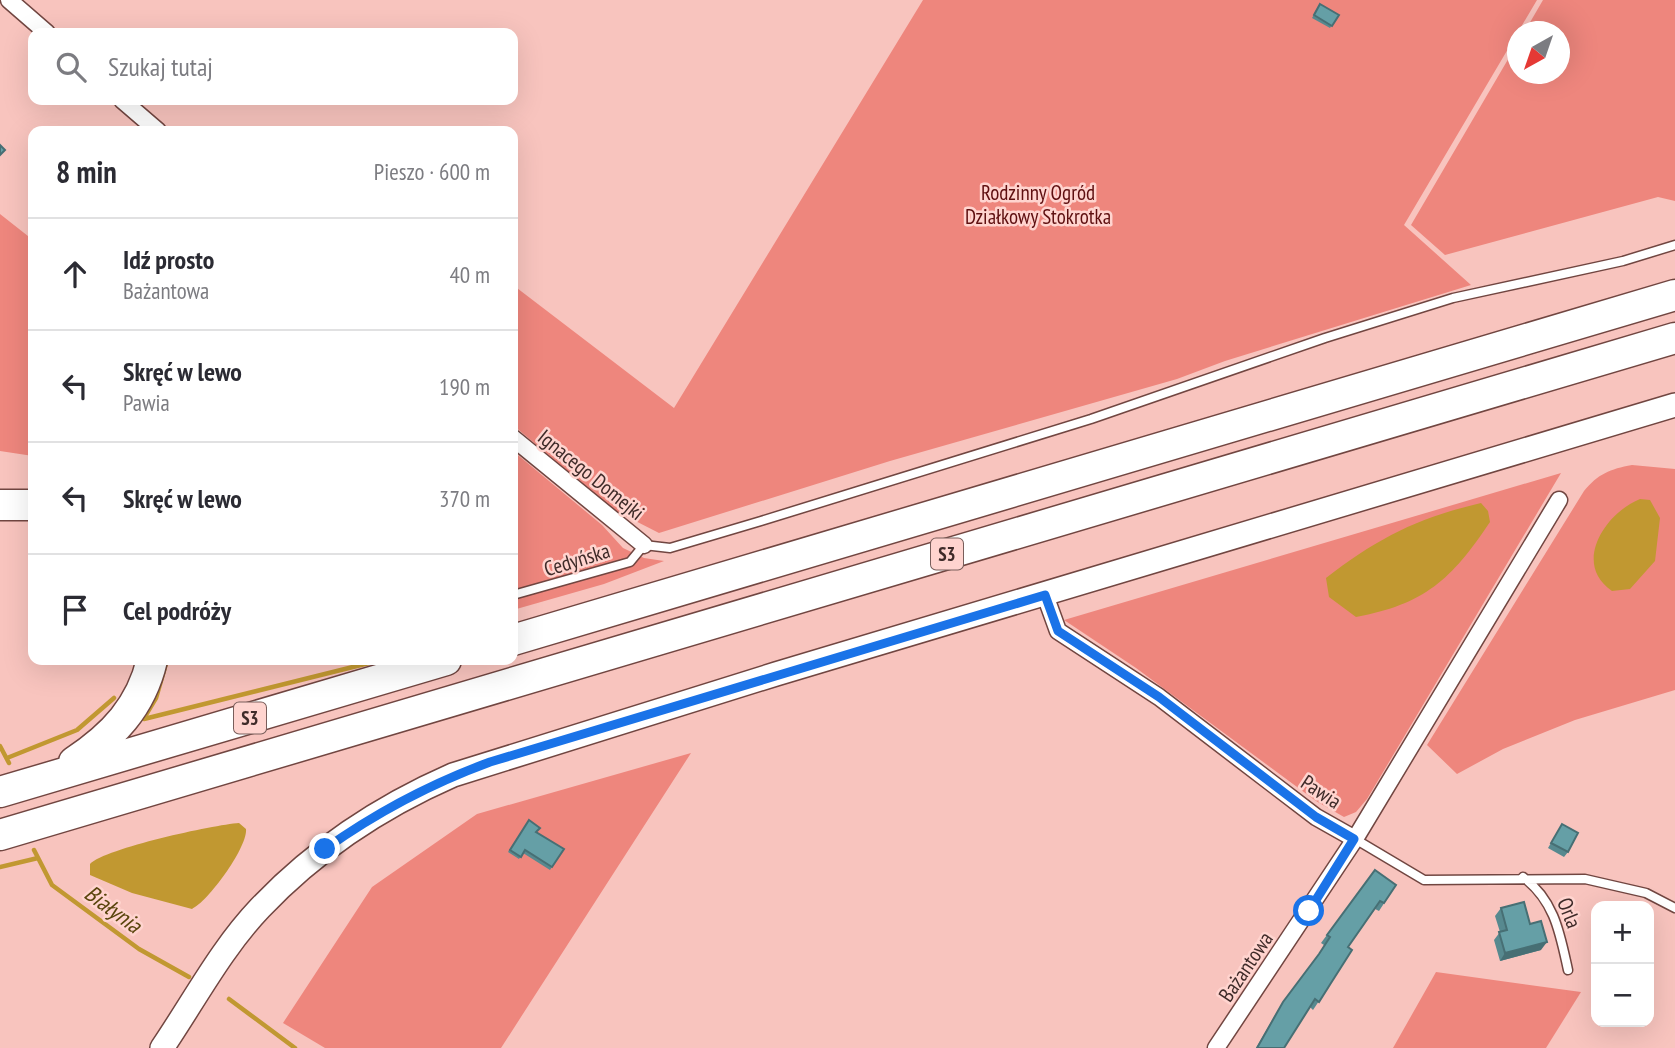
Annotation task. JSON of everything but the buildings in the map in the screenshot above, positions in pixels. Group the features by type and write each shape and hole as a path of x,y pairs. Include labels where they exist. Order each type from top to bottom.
{"highway":[{"name":"S3","path":"518,639 1675,295"},
{"name":"S3","path":"0,835 1675,338"},
{"path":"0,484 28,485"},
{"path":"0,505 28,505"},
{"path":"54,776 99,745 129,714 139,698 150,665"},
{"name":"S3","path":"0,792 429,665"}],"main road":[{"path":"162,1048 212,970 259,909 325,849 361,823 422,789 490,762 1675,405"}],"street":[{"path":"9,0 41,28"},
{"path":"128,105 152,126"},
{"name":"Ignacego Domejki","path":"518,442 644,545"},
{"name":"Bażantowa","path":"1216,1048 1354,839 1559,500"},
{"name":"Pawia","path":"1045,595 1058,631 1159,697 1316,817 1354,839"}],"lane":[{"path":"644,545 670,548 761,522 1091,419 1325,338 1453,298 1623,261 1675,245"},
{"name":"Cedyńska","path":"518,594 630,562 644,545"},
{"name":"Pawia","path":"1354,839 1424,880 1523,877 1585,879 1646,893 1675,908"},
{"name":"Orla","path":"1523,877 1536,887 1552,909 1568,970"}],"green space":[{"name":"Rodzinny Ogród Działkowy Stokrotka","path":"923,0 1537,0 1525,21 1507,21 1507,51 1404,225 1471,285 1225,361 1177,379 890,461 659,533 612,509 518,429 518,289 674,408"},
{"path":"1543,0 1675,0 1675,201 1658,197 1445,255 1411,225 1507,61 1507,84 1570,84 1570,21 1531,21"},
{"path":"0,214 28,236 28,455 0,451"},
{"path":"518,455 602,525 623,548 644,558 664,561 604,584 518,609"},
{"path":"1632,465 1675,469 1675,690 1575,720 1503,749 1457,774 1427,745 1584,491 1605,473"},
{"path":"1561,473 1367,799 1356,812 1344,817 1316,801 1136,668 1064,620"},
{"path":"691,753 501,1048 325,1048 283,1023 372,887 477,814"},
{"path":"1436,972 1581,992 1546,1048 1393,1048"}],"shaded area":[{"path":"1640,499 1650,500 1660,518 1655,561 1630,589 1612,591 1600,580 1595,567 1594,554 1598,540 1615,515"},
{"path":"1481,503 1488,511 1490,522 1449,574 1418,597 1380,612 1356,617 1329,597 1326,578 1363,552 1399,531 1437,515"},
{"path":"239,823 246,829 241,848 226,873 192,909 132,893 90,875 90,864 116,851 185,833"}],"waterway":[{"path":"144,718 156,698 166,665"},
{"path":"144,719 361,665"},
{"path":"7,758 77,730 114,698"},
{"name":"Białynia","path":"0,746 9,763"},
{"name":"Białynia","path":"34,850 52,885 139,949 189,977"},
{"path":"0,867 38,858"},
{"name":"Białynia","path":"229,999 295,1048"}],"route":[{"path":"325,849 390,806 453,775 776,674 1045,595 1052,621 1058,631 1159,697 1316,817 1354,839 1309,911"}]}
